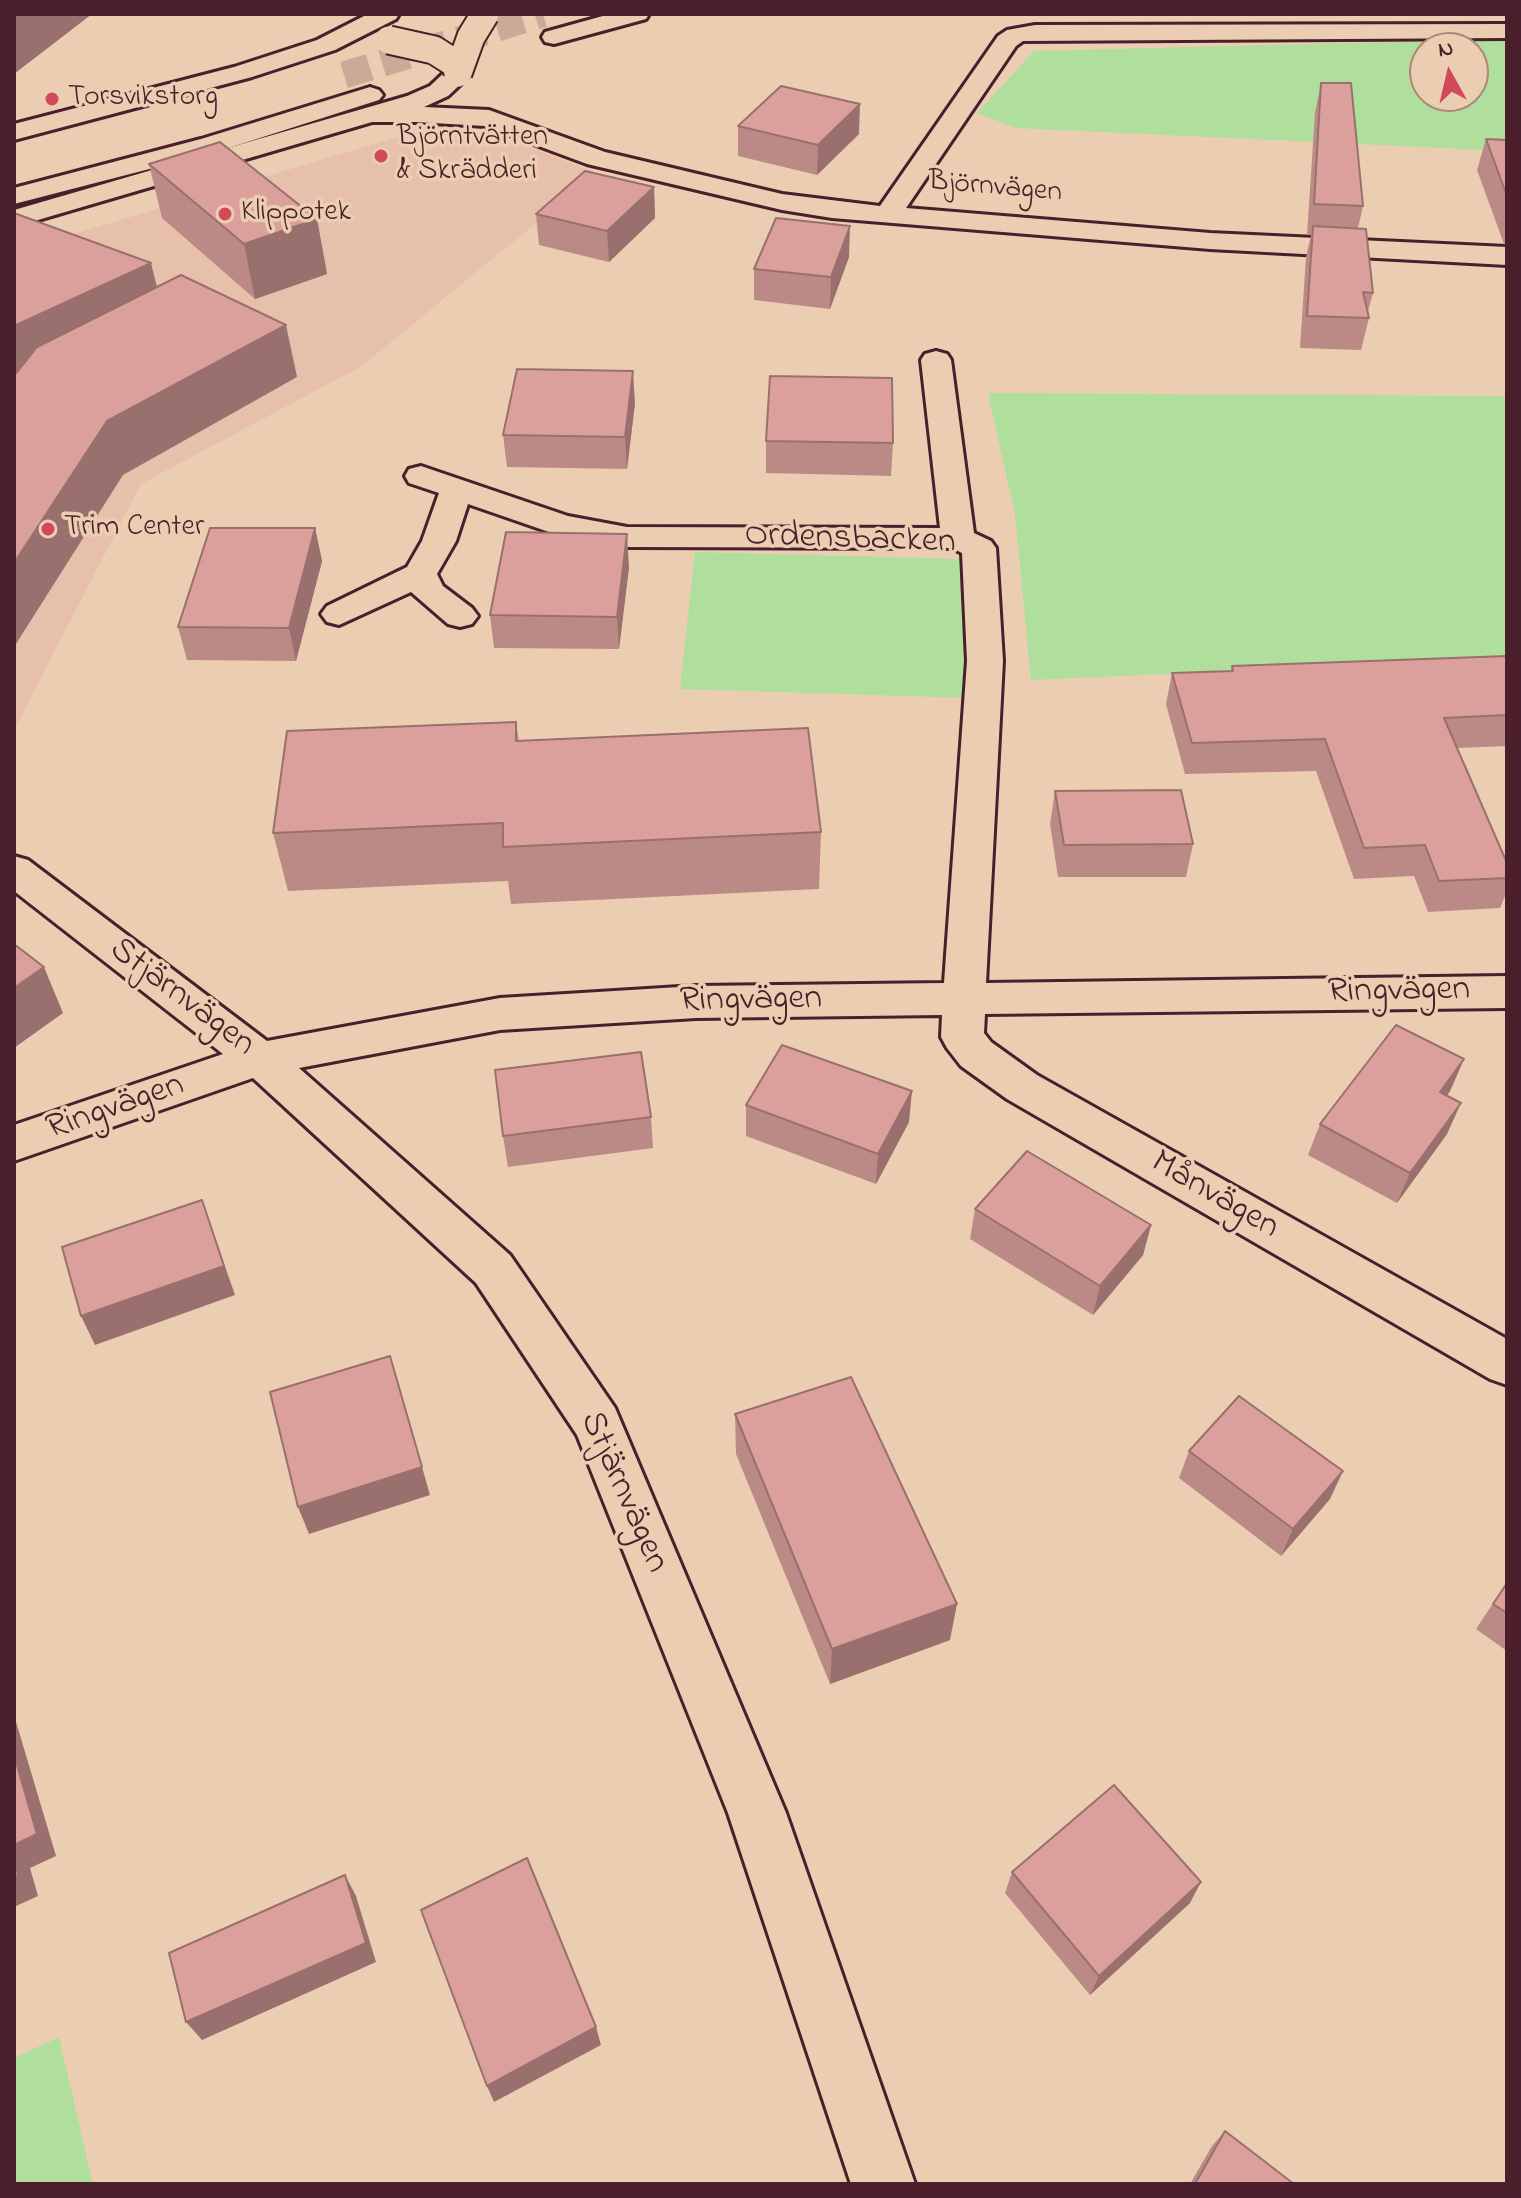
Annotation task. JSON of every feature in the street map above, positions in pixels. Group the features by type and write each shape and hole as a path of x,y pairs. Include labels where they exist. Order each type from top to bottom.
{"street":[{"path":"14,132 243,72 326,45 387,14"},
{"path":"14,196 372,105 416,101 457,78 471,37 485,14"},
{"path":"554,37 637,14"},
{"path":"888,214 1007,41 1016,35 1035,32 1507,31"},
{"path":"326,45 389,40 434,50 456,64 457,78 489,118"},
{"path":"14,219 372,105"},
{"name":"Björnvägen","path":"372,105 489,118 596,158 782,202 832,210 1210,241 1507,256"},
{"path":"936,360 958,538"},
{"name":"Ordensbacken","path":"421,476 561,525 627,537 958,538 979,548 985,661 963,999"},
{"path":"339,614 420,574 439,541 457,489"},
{"path":"420,574 428,592 460,616"},
{"name":"Stjärnvägen","path":"14,870 260,1059 493,1269 597,1424 757,1813 883,2184"},
{"name":"Ringvägen","path":"14,1143 260,1059 500,1014 696,1002 1507,992"},
{"name":"Månvägen","path":"963,999 962,1037 976,1054 1022,1087 1507,1364"}],"shaded area":[{"path":"437,125 527,146 597,173 362,366 141,484 14,730 14,252"}],"green space":[{"path":"1489,39 1507,39 1507,151 1016,128 977,113 1034,51 1409,41 1409,112 1489,112"},
{"path":"988,393 1507,396 1507,659 1031,680 1015,515"},
{"path":"695,552 963,559 969,698 680,689"},
{"path":"59,2037 93,2184 14,2184 14,2058"}],"building":[{"path":"1321,83 1351,83 1363,206 1314,204"},
{"path":"781,86 860,104 818,145 738,126"},
{"path":"1486,139 1507,140 1507,196"},
{"path":"220,142 317,219 244,244 149,164"},
{"path":"585,171 654,187 607,231 536,214"},
{"path":"14,213 151,263 14,326"},
{"path":"776,218 850,226 831,277 754,269"},
{"path":"1313,226 1366,229 1373,293 1363,292 1369,318 1307,316"},
{"path":"181,275 286,325 107,421 14,563 14,376 37,347"},
{"path":"517,369 633,371 625,437 503,435"},
{"path":"770,376 892,378 893,443 766,441"},
{"path":"210,528 315,528 289,628 178,627"},
{"path":"506,532 627,534 617,617 490,615"},
{"path":"1507,656 1507,715 1444,718 1507,863 1507,878 1439,881 1425,845 1364,848 1325,739 1192,743 1172,673 1233,671 1232,666"},
{"path":"516,722 516,741 808,728 821,832 503,847 503,823 273,833 287,731"},
{"path":"1181,790 1193,844 1064,845 1055,791"},
{"path":"14,944 44,967 14,988"},
{"path":"1396,1025 1464,1059 1440,1092 1461,1103 1410,1173 1320,1124"},
{"path":"782,1045 912,1091 878,1154 746,1105"},
{"path":"641,1052 651,1117 503,1136 495,1070"},
{"path":"1027,1151 1151,1225 1100,1286 975,1209"},
{"path":"202,1200 224,1266 81,1316 62,1247"},
{"path":"390,1356 422,1467 298,1507 270,1392"},
{"path":"851,1377 957,1604 832,1649 735,1414"},
{"path":"1239,1396 1343,1471 1293,1529 1189,1451"},
{"path":"1507,1583 1507,1613 1493,1604"},
{"path":"14,1755 37,1834 14,1845"},
{"path":"1114,1785 1201,1882 1099,1976 1012,1872"},
{"path":"527,1858 596,2027 487,2086 421,1910"},
{"path":"345,1875 366,1943 186,2022 169,1953"},
{"path":"1225,2131 1294,2184 1195,2184"}],"tunnel":[{"path":"344,75 543,14"}],"place":[{"name":"Torsvikstorg","path":"52,99"},
{"name":"Björntvätten & Skrädderi","path":"381,156"},
{"name":"Klippotek","path":"225,214"},
{"name":"Trim Center","path":"48,529"}]}
